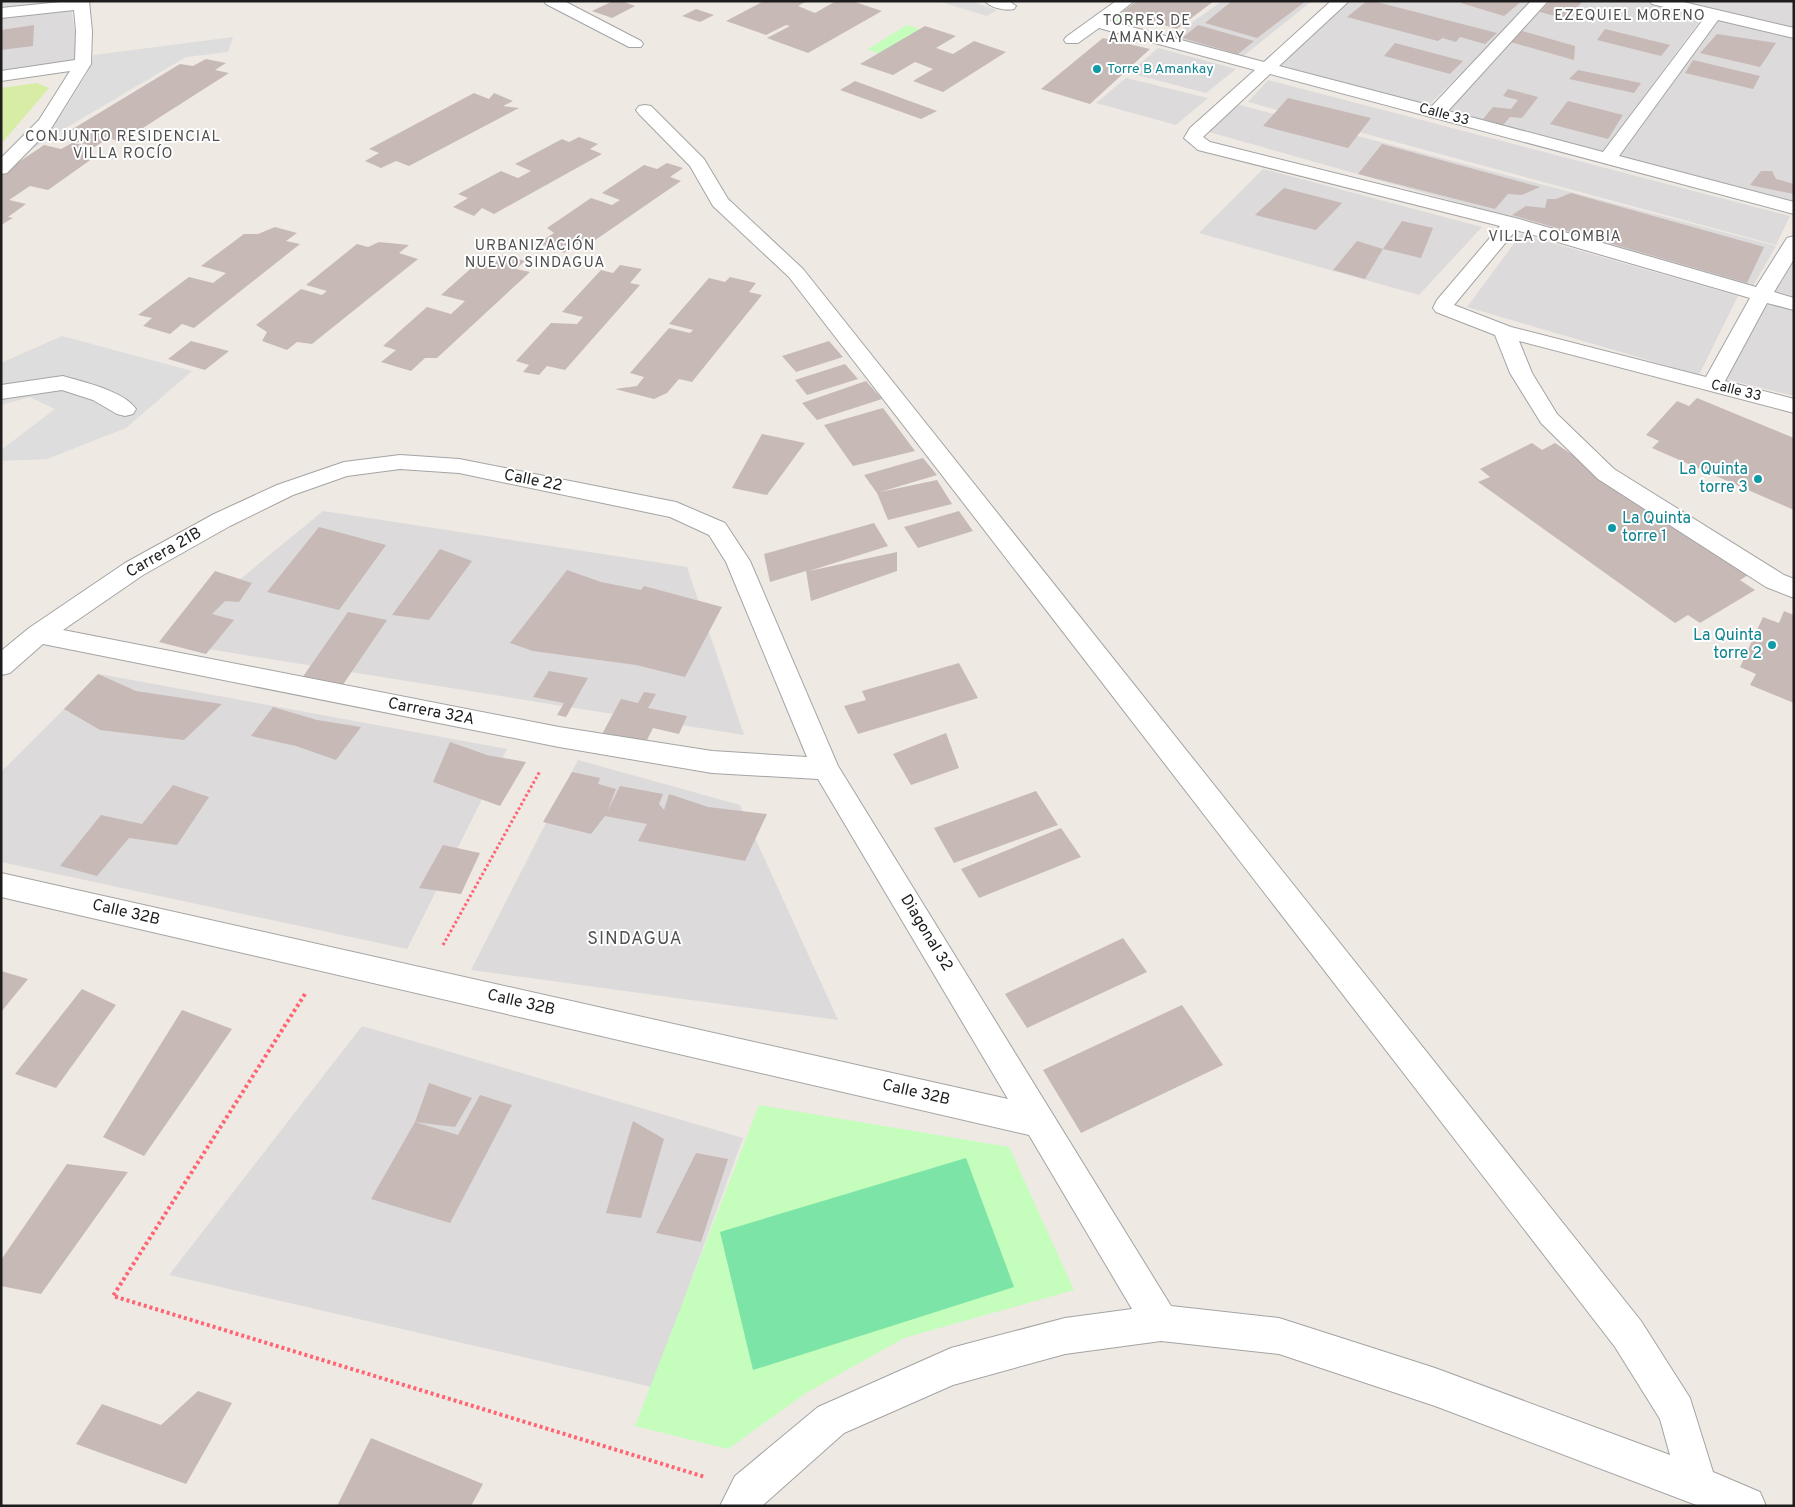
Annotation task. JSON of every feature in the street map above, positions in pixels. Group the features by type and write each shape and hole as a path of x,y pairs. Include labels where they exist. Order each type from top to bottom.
{"street":[{"path":"1072,40 1126,1"},
{"path":"1341,1 1265,68 1196,132 1193,138 1204,146 1512,223 1760,296 1794,304"},
{"path":"1436,113 1540,1"},
{"path":"1658,1 1794,33"},
{"path":"556,2 635,44"},
{"path":"1,13 81,3 84,31 83,64 46,123 2,169"},
{"path":"1608,158 1714,15"},
{"name":"Calle 33","path":"1095,22 1794,208"},
{"path":"1,76 83,64"},
{"path":"645,110 698,163 720,202 796,272 1628,1334 1677,1411 1697,1485"},
{"name":"Calle 33","path":"1512,223 1444,304 1443,308 1504,331 1794,406"},
{"path":"1712,385 1760,296 1794,242"},
{"path":"1504,331 1521,373 1550,418 1606,474 1775,581 1794,589"},
{"path":"1,392 63,383 101,395 125,409"},
{"name":"Calle 22","path":"344,469 400,462 459,466 676,510 718,529"},
{"name":"Carrera 21B","path":"1,666 38,634 134,569 222,520 285,490 344,469"},
{"name":"Diagonal 32","path":"718,529 738,561 826,769 1161,1323"},
{"name":"Carrera 32A","path":"38,634 559,737 712,762 826,769"},
{"name":"Calle 32B","path":"1,885 1041,1122"},
{"path":"744,1498 831,1420 951,1367 1065,1336 1161,1323 1279,1336 1436,1387 1697,1485 1746,1506"}],"path":[{"path":"423,980 559,737"},
{"path":"328,959 114,1296 744,1498"}],"shaded area":[{"path":"1,1 70,1 80,63 1,75"},
{"path":"938,1 970,1 997,10 987,16"},
{"path":"1222,1 1312,1 1241,58 1169,39"},
{"path":"1349,1 1534,1 1429,105 1279,65"},
{"path":"1545,1 1647,1 1704,15 1602,153 1446,111"},
{"path":"1671,1 1794,1 1794,30"},
{"path":"1717,19 1794,38 1794,203 1617,157"},
{"path":"233,37 228,52 186,57 12,162 65,109 88,72 94,55"},
{"path":"1158,48 1236,69 1206,93 1129,73"},
{"path":"1126,78 1208,98 1176,125 1096,103"},
{"path":"1268,80 1790,216 1776,245 1248,102"},
{"path":"1236,104 1776,246 1753,286 1202,130"},
{"path":"1263,169 1482,227 1419,295 1199,233"},
{"path":"1521,234 1738,296 1699,375 1467,307"},
{"path":"1794,253 1794,301 1771,295"},
{"path":"1763,302 1794,311 1794,396 1726,379"},
{"path":"62,336 192,371 126,428 47,459 1,461 1,450 55,409 30,397 1,405 1,363"},
{"path":"323,511 687,567 744,735 164,642"},
{"path":"99,674 507,749 407,949 1,862 1,772"},
{"path":"578,760 740,805 838,1020 471,970"},
{"path":"362,1026 743,1138 652,1387 169,1275"}],"green space":[{"path":"1120,13 1144,20 1132,28 1108,21"},
{"path":"907,25 922,30 878,54 868,49"},
{"path":"37,83 49,88 1,144 1,88"},
{"path":"759,1105 1009,1147 1074,1290 904,1338 806,1393 728,1449 635,1426"},
{"path":"966,1158 1014,1287 753,1370 720,1232"}],"building":[{"path":"613,1 621,1 635,6 612,18 592,11"},
{"path":"764,1 807,1 798,6 815,13 836,1 852,1 882,11 808,53 767,38 790,26 786,25 766,35 726,21"},
{"path":"1137,1 1214,1 1177,29 1122,12"},
{"path":"1232,1 1306,1 1257,38 1205,23"},
{"path":"1367,1 1497,33 1485,44 1460,37 1456,42 1443,38 1447,35 1438,41 1347,17"},
{"path":"1463,1 1522,1 1504,16 1461,3"},
{"path":"1550,1 1583,1 1566,19 1540,12"},
{"path":"696,9 714,15 700,22 682,16"},
{"path":"34,25 33,46 1,50 1,30"},
{"path":"1198,25 1254,41 1238,54 1182,38"},
{"path":"925,26 956,36 936,48 953,54 974,41 1006,52 943,92 913,81 933,69 915,62 893,75 860,64"},
{"path":"1605,29 1670,45 1661,56 1597,40"},
{"path":"1522,31 1575,46 1574,60 1507,41"},
{"path":"1717,34 1776,43 1760,67 1700,53"},
{"name":"Torre B Amankay","path":"1103,38 1150,49 1090,104 1041,89"},
{"path":"1395,43 1463,61 1450,74 1384,56"},
{"path":"206,59 226,63 215,70 229,73 121,142 108,138 95,147 74,141 86,134 71,130 180,64 193,66"},
{"path":"1693,60 1760,76 1753,89 1685,73"},
{"path":"1578,70 1641,83 1634,93 1569,79"},
{"path":"855,81 937,111 921,119 840,90"},
{"path":"1508,89 1538,97 1522,118 1510,117 1503,125 1483,119 1493,107 1511,109 1518,100 1503,96"},
{"path":"474,93 489,99 494,93 513,101 503,106 519,108 409,166 396,161 381,168 365,161 379,153 369,149"},
{"path":"1288,98 1371,118 1348,148 1263,126"},
{"path":"1568,101 1623,115 1608,139 1550,124"},
{"path":"579,137 598,144 590,149 602,154 494,214 482,208 474,216 453,207 468,198 458,194 501,171 518,178 531,171 515,164 562,139 569,142"},
{"path":"72,143 94,147 85,154 96,156 48,190 30,186 9,200 26,204 8,217 13,218 1,225 1,174 44,145 61,149"},
{"path":"1382,144 1540,187 1522,195 1508,194 1495,209 1358,174"},
{"path":"667,163 683,168 670,177 681,181 588,245 577,244 564,253 538,243 554,233 547,228 591,198 612,205 620,200 602,193 644,165 657,169"},
{"path":"1761,171 1772,171 1776,179 1794,184 1794,194 1750,185"},
{"path":"1284,188 1342,203 1316,230 1255,215"},
{"path":"1571,193 1764,247 1747,283 1512,215 1526,206 1545,208 1547,199 1556,199"},
{"path":"1402,221 1433,228 1421,258 1383,249"},
{"path":"275,227 297,233 286,241 300,244 194,328 182,324 170,334 143,326 152,318 138,315 189,277 213,283 226,273 201,266 244,234 258,234"},
{"path":"1357,241 1383,249 1365,279 1333,270"},
{"path":"379,242 409,245 399,253 418,259 312,344 297,342 287,350 262,341 267,332 256,325 301,289 322,295 327,291 306,285 357,244 368,247"},
{"path":"503,255 525,261 516,269 530,272 437,358 425,358 411,371 381,362 396,350 383,346 427,307 451,314 465,301 441,295 477,263 490,267"},
{"path":"620,265 642,269 630,283 640,285 565,370 547,366 539,375 523,372 529,365 516,361 551,323 577,324 583,317 562,312 601,270 613,273"},
{"path":"730,277 756,283 749,292 762,295 692,382 679,379 667,393 654,399 615,389 637,386 644,377 630,373 669,328 690,333 693,330 669,324 709,278 725,282"},
{"path":"191,341 229,351 205,370 168,359"},
{"path":"829,341 843,357 796,372 782,356"},
{"path":"845,364 858,379 807,395 795,380"},
{"path":"866,381 882,399 817,420 802,403"},
{"name":"La Quinta torre 3","path":"1697,398 1794,438 1794,510 1652,448 1659,441 1646,435 1677,401 1689,406"},
{"path":"883,408 915,451 853,466 824,425"},
{"path":"762,434 805,443 767,495 732,488"},
{"name":"La Quinta torre 1","path":"1532,443 1542,450 1555,443 1750,574 1740,580 1755,590 1700,623 1688,615 1675,623 1478,482 1490,477 1480,469"},
{"path":"923,458 937,475 880,492 937,480 952,504 888,520 877,493 864,475"},
{"path":"959,511 973,531 918,548 904,527"},
{"path":"874,523 888,546 809,571 897,552 897,571 811,601 806,571 770,582 764,554"},
{"path":"319,527 386,545 339,610 267,592"},
{"path":"440,549 472,561 429,620 392,615"},
{"path":"567,570 601,582 641,590 644,586 722,607 685,677 636,665 533,651 510,643"},
{"path":"215,571 252,583 239,602 225,601 212,614 234,620 206,654 159,642"},
{"name":"La Quinta torre 2","path":"1784,611 1794,615 1794,703 1750,685 1756,674 1740,667 1763,617 1779,623"},
{"path":"348,612 387,620 342,686 302,678"},
{"path":"959,663 978,698 858,734 844,706 866,700 862,691"},
{"path":"549,671 588,678 566,717 557,715 564,703 533,697"},
{"path":"98,674 136,691 222,704 184,740 100,730 64,709"},
{"path":"644,692 656,694 648,708 687,716 679,734 653,728 644,746 601,736 621,699 638,703"},
{"path":"273,707 317,720 361,727 336,760 296,746 251,736"},
{"path":"946,733 959,768 911,785 893,754"},
{"path":"450,742 487,755 526,762 500,806 433,782"},
{"path":"572,772 600,778 598,784 616,789 607,812 620,786 663,794 659,804 664,810 669,794 708,807 767,814 745,861 638,841 647,824 605,816 591,834 543,822"},
{"path":"173,785 209,797 177,845 129,838 97,876 60,866 101,815 142,824"},
{"path":"1036,791 1058,825 954,863 934,828"},
{"path":"1061,828 1081,857 979,898 961,869"},
{"path":"443,845 480,853 461,894 419,888"},
{"path":"1123,938 1147,972 1027,1028 1005,994"},
{"path":"1,971 28,979 1,1012"},
{"path":"82,989 116,1005 56,1088 15,1074"},
{"path":"1182,1005 1223,1065 1081,1133 1043,1070"},
{"path":"182,1010 232,1029 144,1156 103,1137"},
{"path":"429,1083 472,1098 455,1127 415,1122"},
{"path":"480,1095 512,1105 450,1223 371,1199 415,1122 458,1135"},
{"path":"633,1121 664,1139 641,1218 606,1213"},
{"path":"696,1153 728,1159 701,1242 656,1233"},
{"path":"67,1164 128,1172 41,1294 1,1286 1,1260"},
{"path":"198,1391 232,1403 186,1484 76,1444 102,1404 161,1425"},
{"path":"371,1438 483,1484 471,1506 337,1506"}],"place":[{"name":"Torre B Amankay","path":"1097,69"},
{"name":"La Quinta torre 3","path":"1758,479"},
{"name":"La Quinta torre 1","path":"1612,528"},
{"name":"La Quinta torre 2","path":"1772,645"}],"district":[{"name":"EZEQUIEL MORENO","path":"1630,16"},
{"name":"TORRES DE AMANKAY","path":"1147,30"},
{"name":"CONJUNTO RESIDENCIAL VILLA ROCÍO","path":"123,146"},
{"name":"VILLA COLOMBIA","path":"1555,237"},
{"name":"URBANIZACIÓN NUEVO SINDAGUA","path":"535,254"},
{"name":"SINDAGUA","path":"635,939"}]}
